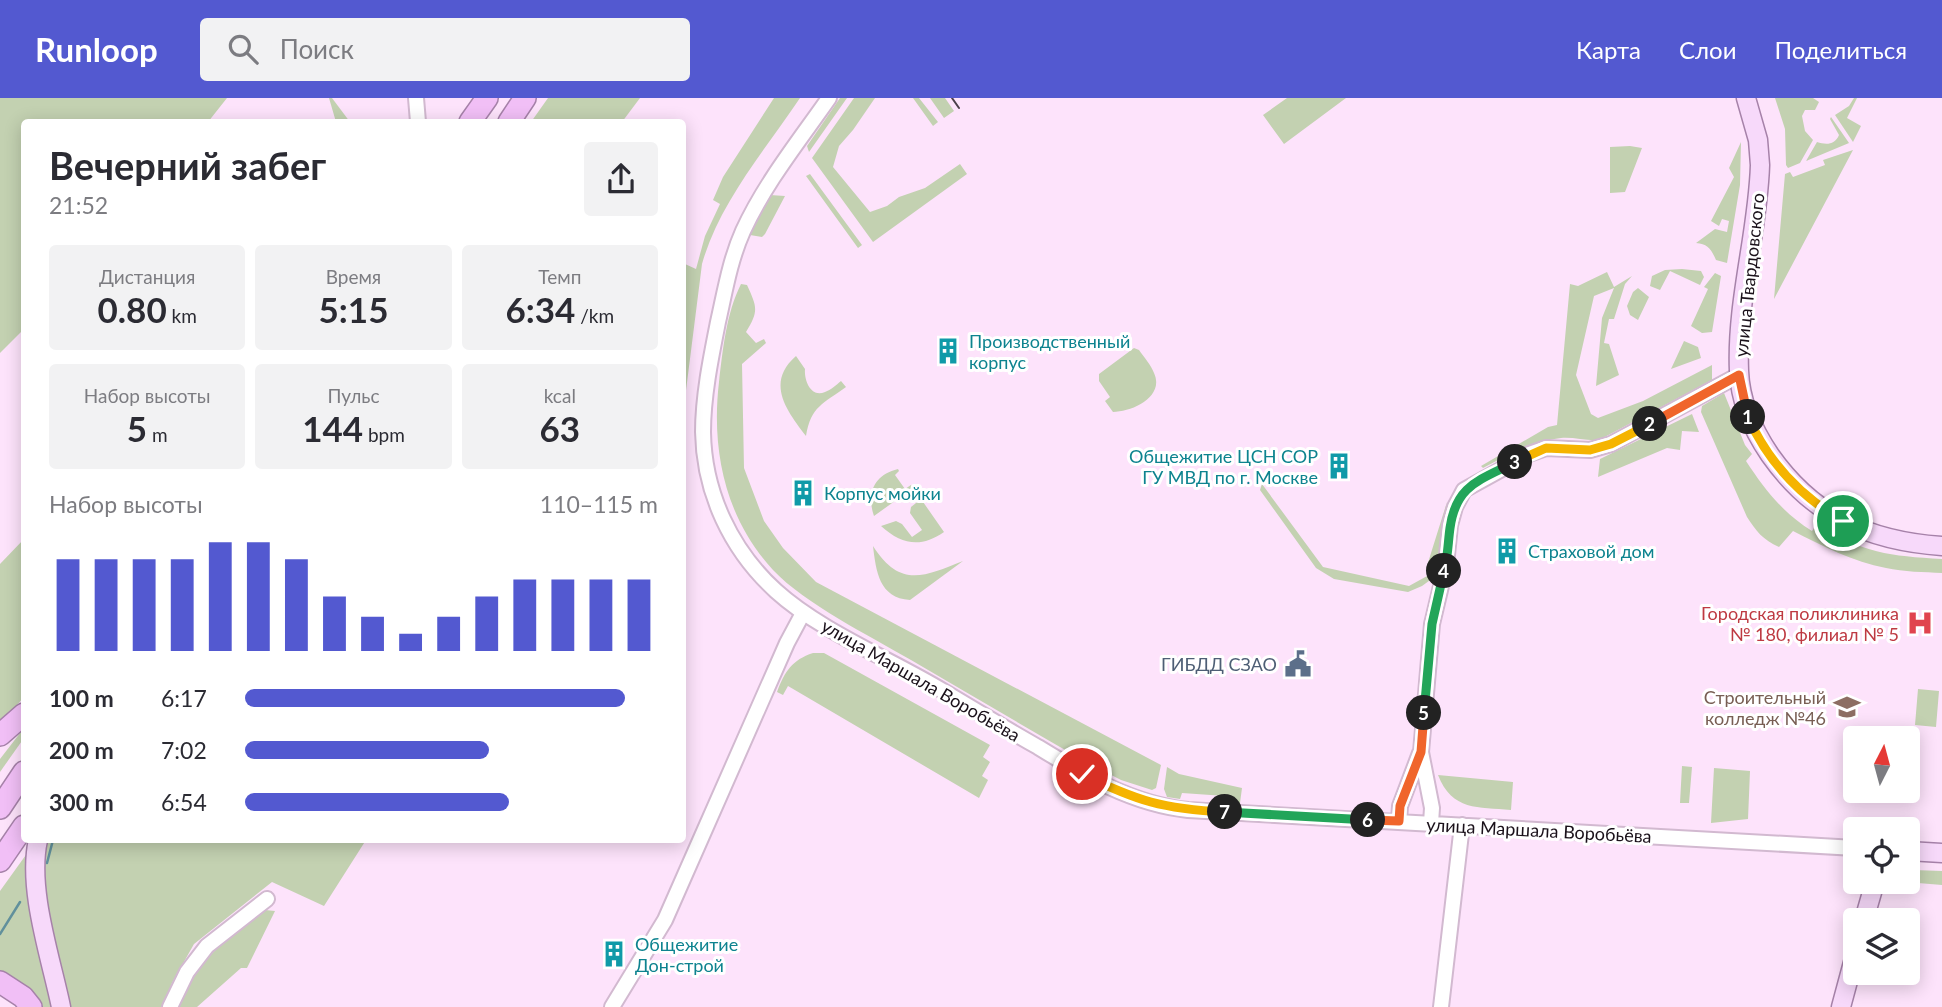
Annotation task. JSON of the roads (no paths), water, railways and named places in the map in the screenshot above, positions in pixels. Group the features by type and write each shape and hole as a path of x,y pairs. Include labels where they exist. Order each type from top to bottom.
{"highway":[{"path":"472,119 487,98"},
{"path":"511,119 525,98"},
{"path":"0,735 21,718"},
{"path":"0,807 21,776"},
{"path":"0,861 21,830"},
{"path":"0,982 23,997 31,1007"}],"main road":[{"name":"улица Твардовского","path":"1746,98 1758,140 1760,164 1741,321 1739,375 1746,409 1762,444 1808,499 1843,521 1879,536 1942,546"},
{"path":"0,747 21,719"},
{"path":"37,843 36,886 61,1007"},
{"path":"1920,852 1942,853"},
{"path":"1841,1007 1847,985"}],"street":[{"path":"416,98 418,119"},
{"name":"улица Маршала Воробьёва","path":"829,98 764,194 737,247 717,329 703,429 705,457 713,489 732,538 760,575 803,613 923,679 1082,774 1126,795 1161,806 1188,810 1843,847"},
{"path":"1431,823 1432,808 1421,752 1432,624 1446,565 1450,525 1464,489 1529,454 1546,448 1590,450 1611,444 1739,375"},
{"path":"612,1007 665,920 787,643 803,613"},
{"path":"1399,821 1400,806 1421,752"},
{"path":"1441,1007 1462,825"},
{"path":"170,1007 187,972 207,946 267,899"}],"waterway":[{"path":"47,863 52,843"},
{"path":"0,934 20,902"}],"tram line":[{"path":"952,98 959,108"}],"place":[{"name":"Производственный корпус","path":"948,351"},
{"name":"Общежитие ЦСН СОР ГУ МВД по г. Москве","path":"1339,466"},
{"name":"Корпус мойки","path":"803,493"},
{"name":"Страховой дом","path":"1507,551"},
{"name":"Городская поликлиника № 180, филиал № 5","path":"1920,623"},
{"name":"ГИБДД СЗАО","path":"1298,664"},
{"name":"Строительный колледж №46","path":"1847,707"},
{"name":"Общежитие Дон-строй","path":"614,954"}]}
